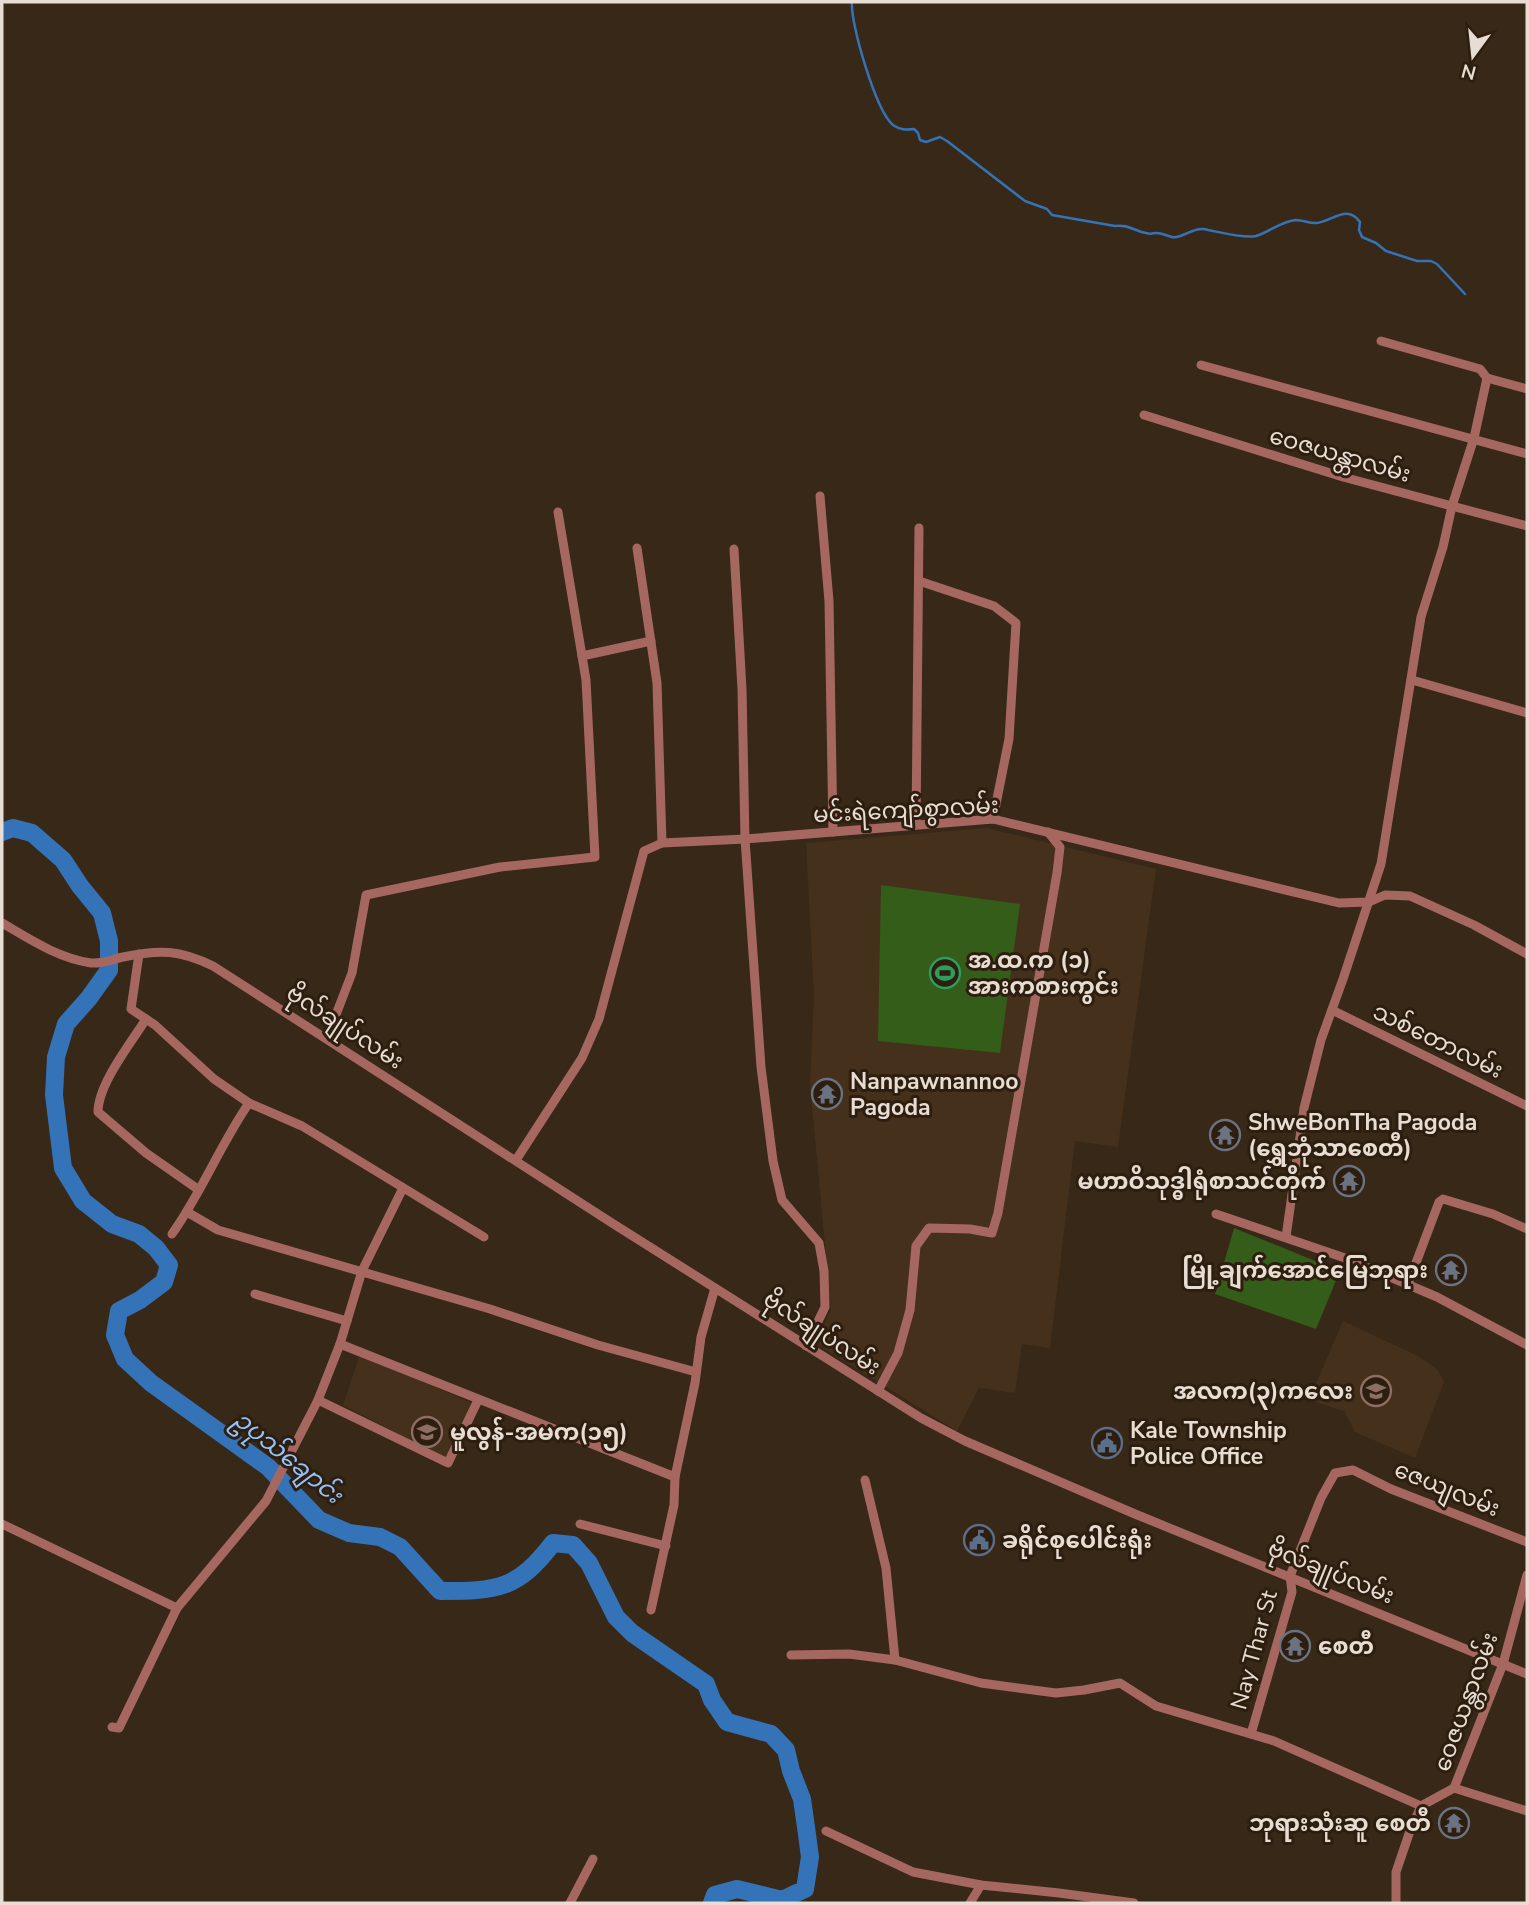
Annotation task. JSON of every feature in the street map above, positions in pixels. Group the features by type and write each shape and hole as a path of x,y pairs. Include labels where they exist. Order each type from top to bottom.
{"street":[{"path":"1381,341 1480,369 1487,378 1527,389"},
{"path":"1201,365 1527,454"},
{"path":"1286,1237 1304,1108 1321,1040 1381,864 1421,617 1474,438 1487,378"},
{"name":"ဝေဇယန္တာလမ်း","path":"1144,415 1343,477 1527,526"},
{"path":"820,496 829,601 833,832"},
{"path":"327,1038 352,973 366,895 500,867 595,857 586,680 558,512"},
{"path":"916,824 919,528"},
{"path":"516,1160 582,1058 599,1019 644,851 662,843 657,683 637,548"},
{"path":"734,549 742,689 744,839 761,1067 773,1161 782,1200 819,1243 824,1271 825,1307 806,1346"},
{"path":"919,581 994,606 1016,623 1009,739 993,819"},
{"path":"582,656 651,641"},
{"path":"1412,680 1527,713"},
{"name":"မင်းရဲကျော်စွာလမ်း","path":"662,843 993,819 1339,903 1369,902 1385,895 1410,896 1474,925 1527,954"},
{"path":"878,1391 898,1353 910,1310 916,1246 929,1228 970,1229 992,1233 999,1213 1057,873 1060,847 1048,832"},
{"name":"ဗိုလ်ချုပ်လမ်း","path":"2,923 56,954 94,963 164,951 195,957 232,976 921,1418 965,1441 1135,1514 1527,1674"},
{"path":"139,954 131,1009 214,1079 248,1103 302,1126 484,1237"},
{"name":"သစ်တောလမ်း","path":"1332,1010 1527,1107"},
{"path":"146,1019 115,1069 98,1102 98,1112 146,1153 200,1190"},
{"path":"172,1234 200,1190 232,1127 248,1103"},
{"path":"113,1727 119,1728 177,1608 266,1501 318,1400 340,1344 362,1271 403,1188"},
{"path":"1408,1284 1439,1202 1443,1199 1493,1214 1527,1229"},
{"path":"187,1212 218,1230 696,1372"},
{"path":"1216,1214 1348,1259 1408,1284 1527,1345"},
{"path":"651,1610 674,1505 675,1477 701,1337 715,1287"},
{"path":"255,1294 347,1321"},
{"path":"340,1344 675,1477"},
{"path":"318,1400 448,1463 478,1400"},
{"name":"Nay Thar St","path":"1251,1734 1292,1592 1290,1576 1321,1498 1335,1473 1353,1470"},
{"name":"ဇေယျလမ်း","path":"1353,1470 1391,1489 1527,1542"},
{"path":"865,1480 886,1567 895,1660"},
{"path":"2,1524 177,1608"},
{"path":"580,1524 666,1545"},
{"name":"ဝေဇယန္တာလမ်း","path":"1421,1806 1454,1788 1503,1664 1527,1575"},
{"path":"791,1655 849,1654 895,1660 981,1683 1056,1693 1120,1683 1156,1706 1274,1741 1421,1806 1396,1872 1396,1903"},
{"path":"1454,1788 1527,1811"},
{"path":"826,1831 913,1872 981,1885 1059,1892 1134,1903"},
{"path":"570,1903 593,1859"},
{"path":"970,1903 981,1885"}],"shaded area":[{"path":"987,828 1156,869 1118,1147 1075,1141 1050,1348 1022,1344 1015,1393 979,1388 957,1431 815,1343 831,1310 810,1084 814,997 806,843"},
{"name":"အလက(၃)ကလေး","path":"1343,1321 1418,1356 1438,1370 1444,1382 1415,1458 1355,1432 1344,1411 1309,1400"},
{"name":"မူလွန်-အမက(၁၅)","path":"360,1354 471,1403 447,1459 343,1405"}],"green space":[{"name":"အ.ထ.က (၁) အားကစားကွင်း","path":"881,885 1020,904 1000,1053 878,1041"},
{"path":"1234,1228 1340,1271 1316,1329 1215,1294"}],"waterway":[{"path":"852,2 855,28 865,66 879,103 893,125 914,129 920,140 926,142 940,137 1025,201 1047,209 1052,215 1124,226 1148,234 1158,233 1172,237 1203,229 1251,237 1291,221 1317,223 1350,214 1360,222 1362,237 1386,251 1437,264 1465,294"},
{"name":"ဥပုသ်ချောင်း","path":"2,832 13,828 32,833 63,860 102,913 109,941 109,970 66,1024 56,1057 54,1095 63,1168 83,1201 112,1224 139,1234 156,1248 169,1265 164,1282 140,1300 119,1311 115,1335 125,1359 151,1383 268,1467 319,1520 349,1533 380,1537 400,1547 440,1591 477,1590 504,1585 528,1570 553,1543 573,1545 589,1563 616,1617 632,1633 706,1684 712,1700 727,1722 771,1734 786,1750 802,1799 806,1827 810,1857 805,1889 782,1900 737,1889 715,1895 712,1903"}],"place":[{"name":"အ.ထ.က (၁) အားကစားကွင်း","path":"945,973"},
{"name":"Nanpawnannoo Pagoda","path":"827,1094"},
{"name":"ShweBonTha Pagoda (ရွှေဘုံသာစေတီ)","path":"1225,1135"},
{"name":"မဟာဝိသုဒ္ဓါရုံစာသင်တိုက်","path":"1349,1181"},
{"name":"မြို့ချက်အောင်မြေဘုရား","path":"1451,1270"},
{"name":"အလက(၃)ကလေး","path":"1376,1391"},
{"name":"မူလွန်-အမက(၁၅)","path":"427,1432"},
{"name":"Kale Township Police Office","path":"1107,1443"},
{"name":"ခရိုင်စုပေါင်းရုံး","path":"979,1540"},
{"name":"စေတီ","path":"1295,1646"},
{"name":"ဘုရားသုံးဆူ စေတီ","path":"1454,1823"}]}
